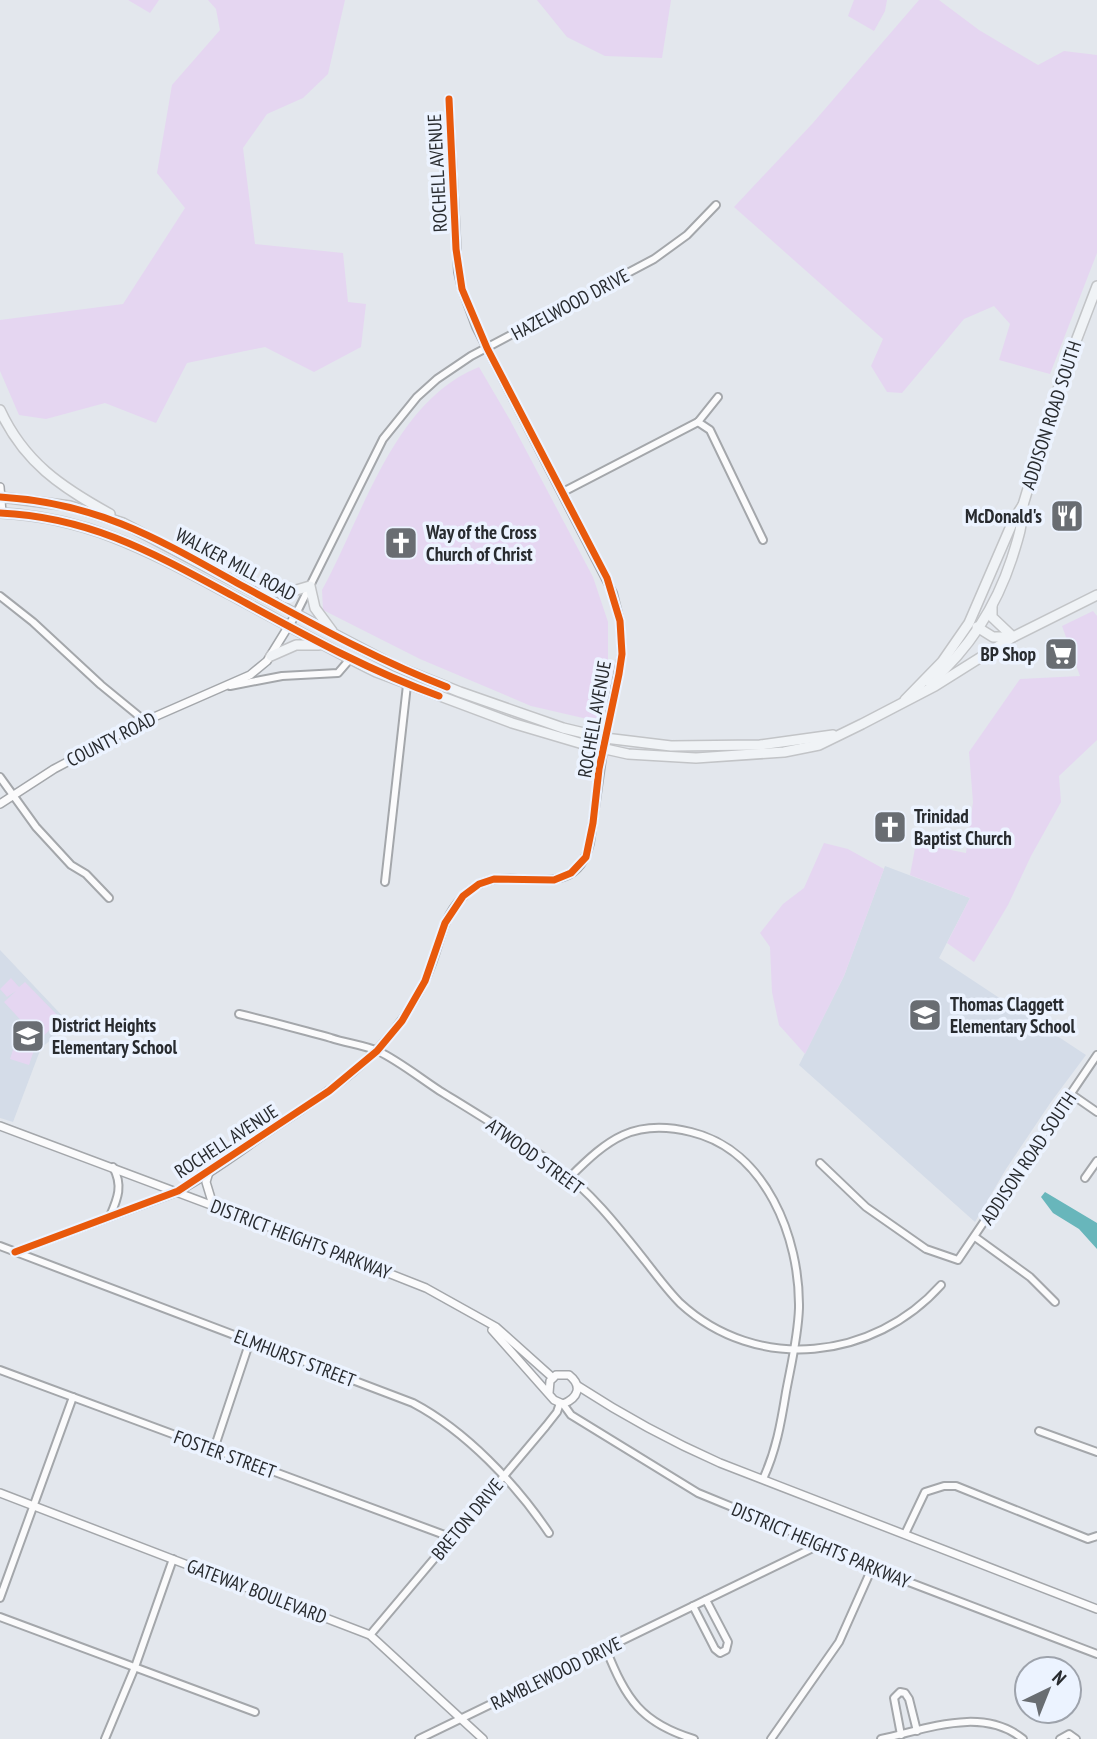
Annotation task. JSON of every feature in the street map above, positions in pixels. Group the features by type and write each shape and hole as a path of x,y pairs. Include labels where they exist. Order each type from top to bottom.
{"main road":[{"name":"ADDISON ROAD SOUTH","path":"969,623 1014,519 1023,505 1060,383 1097,286"},
{"path":"0,410 18,440 48,476 77,496 145,533"},
{"name":"WALKER MILL ROAD","path":"1,493 100,514 145,533 395,666 563,728 605,738 656,745 722,747 787,743 838,735"},
{"name":"ADDISON ROAD SOUTH","path":"908,700 960,653 979,629 1006,578 1023,522 1023,505"},
{"name":"WALKER MILL ROAD","path":"1,513 67,522 121,539 168,561 350,659 407,685 512,723 603,749 656,757 733,757 820,745 908,700 1013,637 1097,595"},
{"path":"255,592 269,594 310,586 315,608 335,635"},
{"path":"992,606 992,617 1013,637"},
{"path":"969,623 993,637 1013,637"},
{"name":"WALKER MILL ROAD","path":"908,700 942,662 969,623"},
{"path":"271,656 296,645 312,643 325,646"}],"street":[{"name":"ROCHELL AVENUE","path":"15,1252 178,1191 342,1082 377,1051 402,1021 431,967 444,923 463,896 479,884 494,879 554,880 571,873 583,862 590,843 603,749 620,674 620,621 607,578 468,309 458,272 449,99"},
{"name":"HAZELWOOD DRIVE","path":"296,614 376,454 394,423 417,397 437,379 486,348 654,259 687,235 716,205"},
{"path":"563,492 698,422 718,397"},
{"path":"698,422 710,430 763,540"},
{"name":"WALKER MILL ROAD","path":"1,493 1,513"},
{"path":"0,596 33,622 100,685 145,720"},
{"name":"COUNTY ROAD","path":"0,804 54,769 145,720 250,675 271,656 296,614"},
{"name":"COUNTY ROAD","path":"228,686 282,676 338,673 350,659"},
{"path":"385,882 407,685"},
{"path":"0,777 36,827 71,865 94,881 109,898"},
{"name":"ATWOOD STREET","path":"239,1014 377,1051 537,1153 570,1177 608,1215 672,1294 690,1311 740,1338 794,1351 841,1346 871,1336 916,1310 941,1285"},
{"name":"ADDISON ROAD SOUTH","path":"820,1163 866,1207 926,1249 958,1260 1097,1055"},
{"path":"1071,1094 1097,1112"},
{"name":"DISTRICT HEIGHTS PARKWAY","path":"0,1126 178,1191 439,1294 496,1327 553,1378"},
{"path":"570,1177 611,1140 648,1129 671,1129 700,1134 734,1151 763,1182 785,1228 799,1305 794,1351 777,1443 763,1479"},
{"path":"1085,1178 1097,1161"},
{"path":"110,1216 119,1192 120,1180 113,1167"},
{"path":"209,1172 206,1182 213,1205"},
{"path":"975,1237 1030,1277 1055,1302"},
{"name":"ELMHURST STREET","path":"0,1246 406,1399 452,1428 529,1503 549,1532"},
{"name":"DISTRICT HEIGHTS PARKWAY","path":"479,1318 549,1394"},
{"path":"214,1449 250,1341"},
{"name":"FOSTER STREET","path":"0,1370 450,1538"},
{"path":"560,1374 569,1375 578,1386 574,1398 562,1403 549,1394 549,1385 553,1378 560,1374"},
{"name":"DISTRICT HEIGHTS PARKWAY","path":"578,1386 634,1423 665,1439 1097,1609"},
{"path":"0,1598 73,1397"},
{"name":"DISTRICT HEIGHTS PARKWAY","path":"562,1403 571,1415 681,1485 872,1568 1097,1654"},
{"name":"BRETON DRIVE","path":"370,1635 557,1413 562,1403"},
{"path":"1039,1432 1097,1452"},
{"path":"905,1534 925,1492 954,1486 1088,1539 1097,1536"},
{"name":"GATEWAY BOULEVARD","path":"0,1493 370,1635 483,1739"},
{"name":"RAMBLEWOOD DRIVE","path":"419,1739 819,1545"},
{"path":"105,1739 135,1667 173,1559"},
{"path":"771,1739 839,1642 872,1568"},
{"path":"693,1606 715,1649 720,1653 726,1650 728,1642 706,1600"},
{"path":"0,1617 254,1712"},
{"path":"606,1649 626,1694 642,1713 661,1726 694,1739"},
{"path":"901,1735 894,1698 900,1692 905,1693 909,1699 917,1731"},
{"path":"881,1739 981,1721 1005,1727 1023,1739"},
{"path":"1060,1739 1069,1734 1076,1739"}],"shaded area":[{"path":"128,0 159,0 150,13"},
{"path":"208,0 345,0 328,74 303,98 267,114 243,148 255,244 343,253 348,302 366,304 361,347 314,372 265,347 187,363 156,423 105,403 46,419 19,415 0,371 0,320 123,304 185,208 157,173 172,85 220,30 216,9"},
{"path":"537,0 671,0 662,58 605,56 567,37"},
{"path":"854,0 887,0 885,11 874,31 848,16"},
{"path":"919,0 939,0 979,30 1038,65 1064,51 1097,55 1097,253 1050,374 999,360 1010,324 994,306 964,319 902,393 887,392 871,366 883,339 734,207 812,124"},
{"path":"479,367 593,577 608,622 608,671 596,721 531,706 420,659 323,610 322,590 367,496 402,433 424,406 449,383"},
{"path":"1093,611 1097,616 1097,740 1059,776 1061,802 1008,905 974,962 947,943 970,898 910,875 916,843 966,853 973,802 969,752 1020,679 1080,676 1062,626"},
{"path":"824,843 848,849 884,869 844,976 805,1054 779,1025 772,992 770,947 760,933 783,904 804,888"},
{"name":"Thomas Claggett Elementary School","path":"885,866 970,898 939,958 1086,1055 1006,1169 975,1222 799,1065 844,976"},
{"name":"District Heights Elementary School","path":"0,950 70,1024 41,1048 13,1122 0,1118"},
{"path":"11,978 19,987 25,982 61,1019 39,1040 4,1002 16,991 7,997 0,989"},
{"path":"18,1035 37,1041 29,1065 10,1059"}],"water":[{"path":"1045,1192 1097,1223 1097,1249 1079,1229 1053,1213 1041,1197"}],"cycle path":[{"path":"15,1252 178,1191 329,1091 377,1051 402,1021 425,981 445,923 463,896 479,884 494,879 554,880 571,873 586,857 599,769 622,654 620,621 607,578 487,348 462,289 456,249 449,99"},
{"path":"0,497 66,506 124,525 179,551 367,652 447,687"},
{"path":"0,513 64,522 121,540 149,552 360,663 439,696"}],"place":[{"name":"McDonald's","path":"1067,516"},
{"name":"Way of the Cross Church of Christ","path":"401,543"},
{"name":"BP Shop","path":"1061,654"},
{"name":"Trinidad Baptist Church","path":"890,827"},
{"name":"Thomas Claggett Elementary School","path":"925,1015"},
{"name":"District Heights Elementary School","path":"28,1036"}]}
